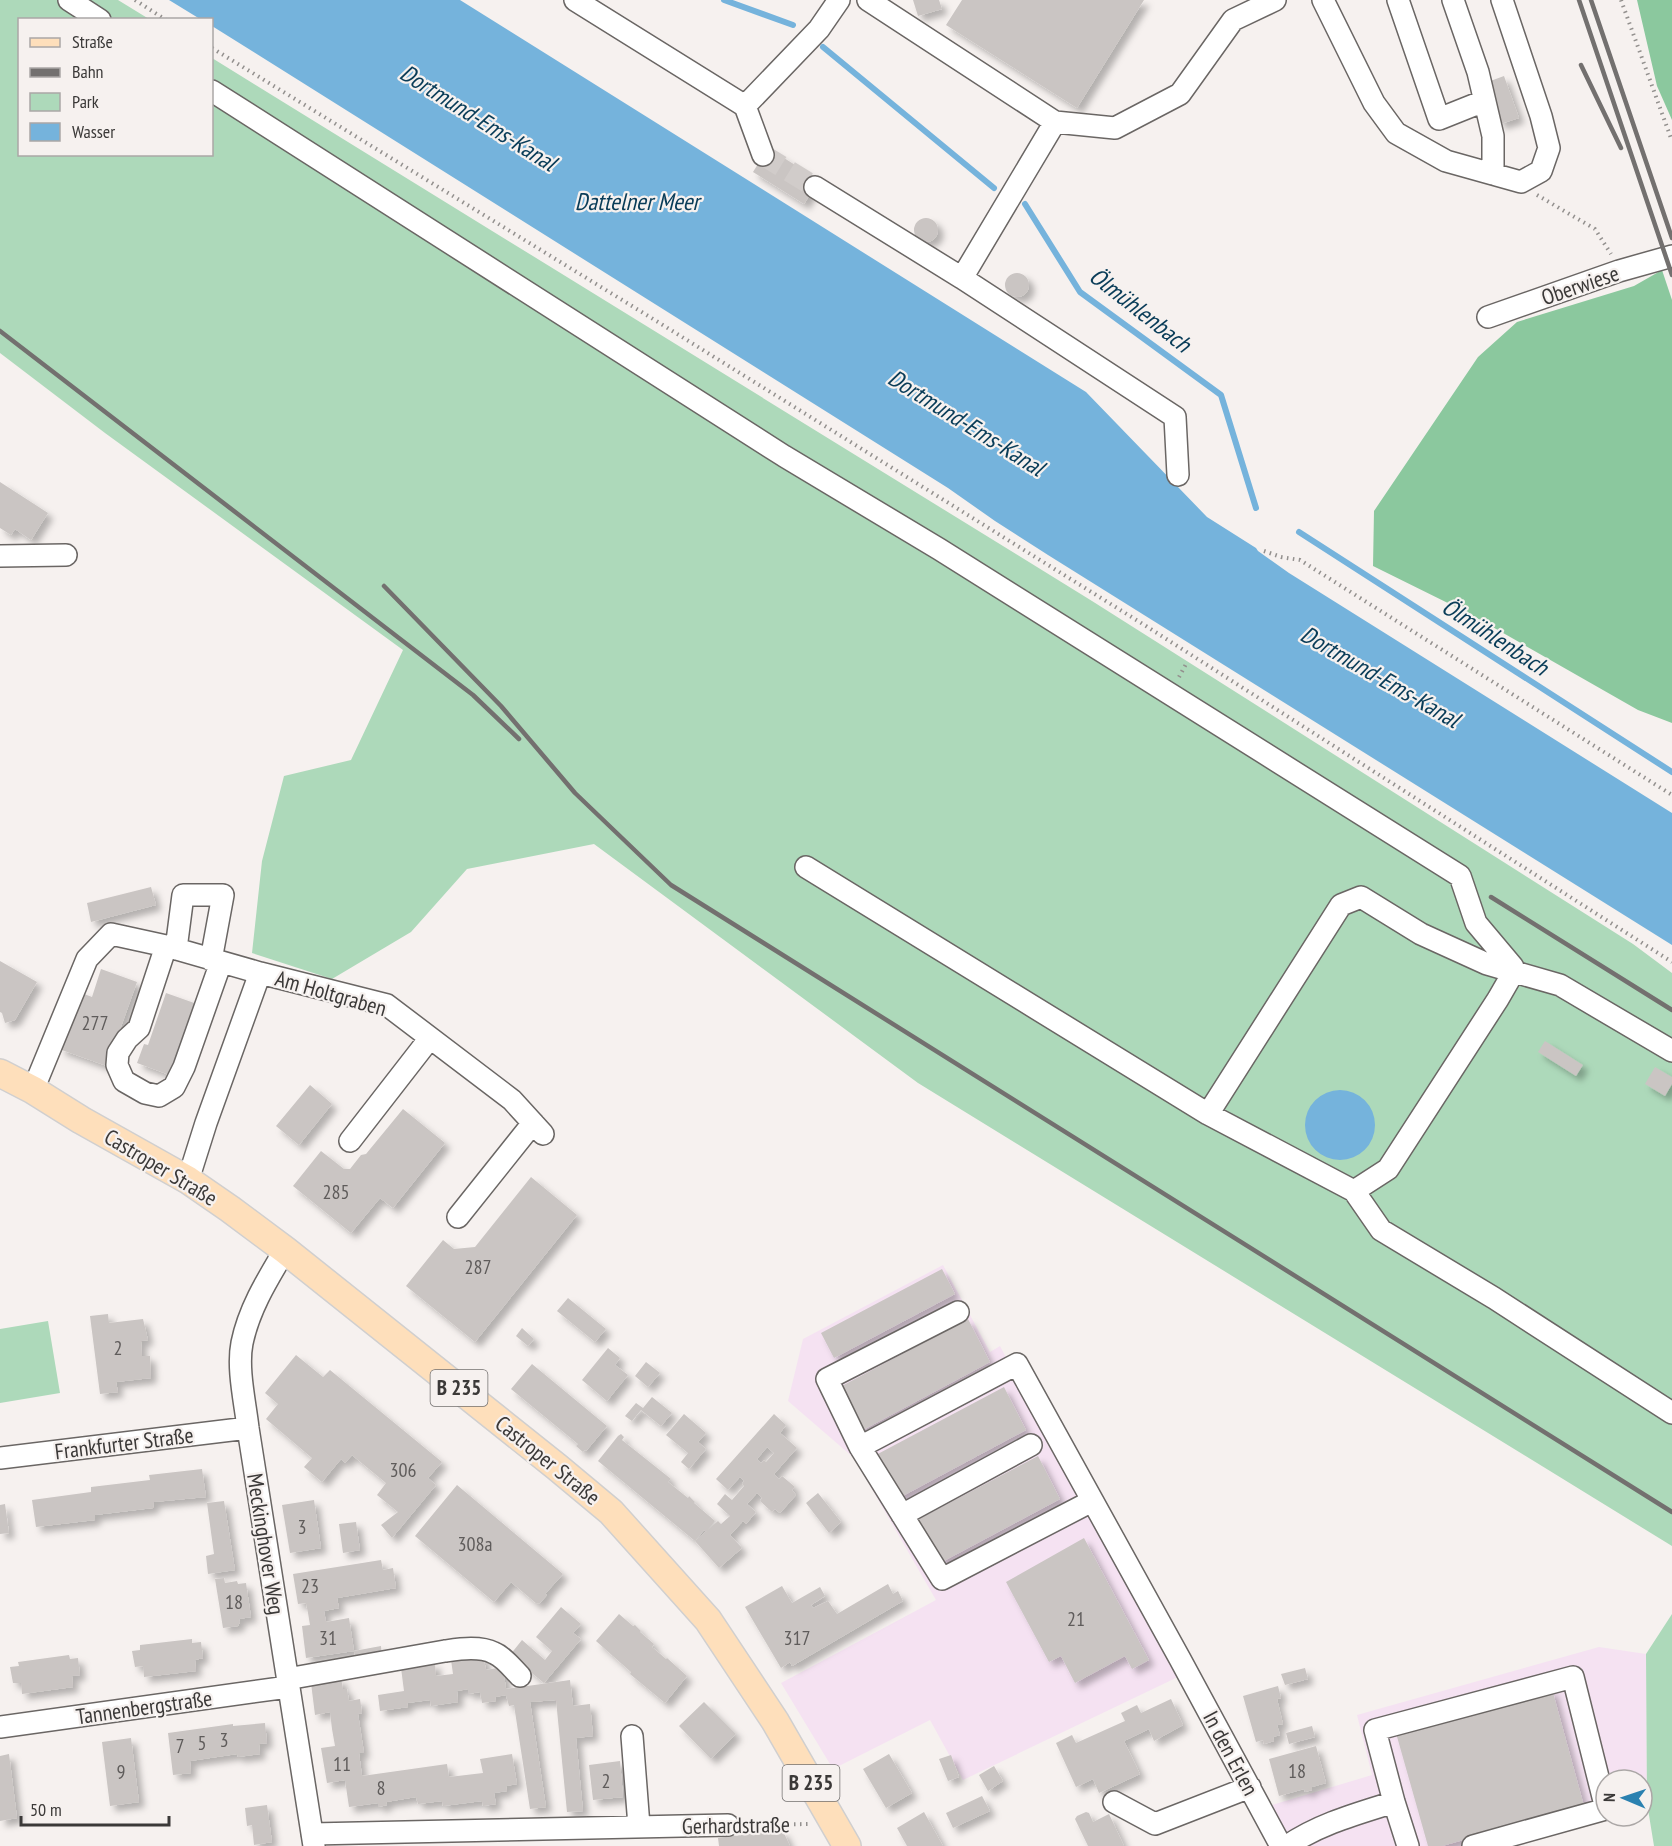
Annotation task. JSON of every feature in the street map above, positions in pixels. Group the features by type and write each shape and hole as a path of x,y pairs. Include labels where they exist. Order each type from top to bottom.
{"main road":[{"name":"Castroper Straße","path":"0,1073 188,1180 285,1250 611,1512 708,1620 775,1721 840,1835"}],"street":[{"path":"69,0 97,18"},
{"path":"575,0 745,106 763,155"},
{"path":"745,106 819,29 839,0"},
{"path":"868,0 1055,122 1115,128 1180,94 1233,20 1275,0"},
{"path":"1323,0 1374,103 1396,133 1446,161 1521,182 1540,171 1549,148 1502,0"},
{"path":"1398,0 1439,119 1484,101"},
{"path":"1453,0 1478,72 1492,136 1493,174"},
{"path":"213,92 774,449 939,549 1460,876 1476,923 1513,967 1513,973 1388,1169 1353,1191"},
{"path":"962,278 1055,122"},
{"path":"815,187 962,278 1175,417 1178,475"},
{"name":"Oberwiese","path":"1488,317 1619,271 1672,256"},
{"path":"0,556 66,555"},
{"path":"806,867 1208,1114 1353,1191 1381,1230 1494,1298 1672,1413"},
{"path":"183,895 223,895 216,961 184,1067 174,1087 159,1096 145,1093 124,1081 117,1065 118,1053 127,1039 139,1028 171,948 183,895"},
{"path":"1208,1114 1341,905 1361,897 1421,934 1487,964 1560,985 1672,1051"},
{"path":"33,1090 87,959 111,934 260,973"},
{"name":"Am Holtgraben","path":"188,1180 260,973 387,1005 512,1100 538,1128 458,1217"},
{"path":"350,1141 430,1038"},
{"name":"Meckinghover Weg","path":"285,1250 255,1300 241,1345 241,1374 313,1840"},
{"path":"958,1312 827,1379 860,1447 942,1579 1092,1501"},
{"name":"In den Erlen","path":"860,1447 1017,1364 1281,1846"},
{"name":"Frankfurter Straße","path":"0,1458 248,1428"},
{"path":"902,1515 1031,1445"},
{"name":"Tannenbergstraße","path":"0,1726 288,1683 445,1651 466,1649 481,1649 495,1653 520,1677"},
{"path":"1408,1846 1375,1730 1573,1677 1606,1809 1473,1846"},
{"path":"632,1736 639,1826"},
{"path":"1114,1802 1155,1824 1250,1787"},
{"path":"1287,1846 1330,1822 1394,1802"},
{"name":"Gerhardstraße","path":"313,1840 639,1826 728,1825"}],"path":[{"path":"135,0 163,18"},
{"path":"1621,0 1672,141"},
{"path":"213,49 1116,607 1672,962"},
{"path":"1521,182 1539,197 1595,229 1608,247 1619,271"},
{"path":"1264,551 1300,560 1672,795"},
{"name":"Gerhardstraße","path":"728,1825 840,1835"}],"shaded area":[{"path":"943,1265 990,1352 1000,1346 1090,1518 1180,1676 963,1780 930,1720 833,1769 781,1683 936,1600 854,1458 788,1401 803,1339"},
{"path":"1599,1647 1646,1654 1647,1768 1594,1768 1594,1820 1507,1846 1293,1846 1272,1805 1372,1775 1357,1715"}],"green space":[{"path":"0,0 118,0 147,18 18,18 18,156 213,156 213,59 1092,601 1633,944 1672,973 1672,1546 918,1083 594,844 467,869 411,932 332,979 252,953 262,861 284,776 351,760 403,650 105,433 0,353"},
{"path":"1637,0 1672,0 1672,120 1657,86"},
{"path":"1662,270 1672,300 1672,723 1638,710 1468,613 1373,566 1374,511 1478,357 1517,322 1634,286"},
{"path":"48,1321 60,1393 0,1403 0,1329"},
{"path":"1672,1614 1672,1846 1654,1846 1651,1828 1654,1828 1654,1768 1647,1768 1646,1654"}],"water":[{"path":"169,0 460,0 1086,392 1207,517 1256,548 1289,573 1672,813 1672,945 1048,555 948,488 213,27 213,18 198,18"},
{"path":"1333,1090 1347,1090 1360,1096 1369,1105 1375,1118 1373,1138 1365,1150 1347,1160 1333,1160 1320,1154 1311,1145 1305,1132 1305,1118 1311,1105 1320,1096"}],"building":[{"path":"913,0 939,0 942,9 918,16"},
{"path":"962,0 1144,0 1077,108 946,25"},
{"path":"1504,76 1519,118 1500,124 1485,83"},
{"path":"768,148 819,180 804,204 753,172"},
{"path":"926,218 931,219 937,225 937,235 931,241 926,242 921,241 915,235 914,230 915,225 921,219"},
{"path":"1017,273 1022,274 1028,280 1028,290 1022,296 1017,297 1012,296 1006,290 1005,285 1006,280 1012,274"},
{"path":"0,482 48,513 31,540 15,529 11,535 0,528"},
{"path":"151,887 156,905 91,922 87,903"},
{"path":"0,961 37,982 15,1020 5,1023 0,1012"},
{"path":"101,969 137,982 107,1066 59,1049 79,992 92,997"},
{"path":"166,993 197,1004 172,1082 165,1080 167,1074 137,1063 144,1044 148,1045"},
{"path":"1545,1041 1583,1065 1576,1076 1538,1052"},
{"path":"1655,1067 1672,1077 1672,1084 1665,1096 1645,1084"},
{"path":"310,1085 332,1104 299,1145 276,1126"},
{"path":"403,1109 445,1143 393,1208 380,1198 351,1233 293,1186 321,1151 344,1169 350,1169 361,1155 366,1154"},
{"path":"531,1177 577,1215 475,1342 406,1286 443,1240 454,1249 475,1247"},
{"path":"942,1269 955,1294 834,1358 821,1333"},
{"path":"568,1298 606,1329 595,1342 557,1311"},
{"path":"108,1314 109,1323 143,1319 148,1340 141,1341 142,1356 150,1356 151,1378 116,1382 118,1392 100,1394 90,1316"},
{"path":"968,1319 990,1362 861,1431 838,1388"},
{"path":"522,1328 534,1339 528,1346 516,1336"},
{"path":"608,1348 620,1358 615,1365 628,1375 607,1401 582,1380"},
{"path":"296,1355 323,1377 330,1370 442,1462 428,1478 436,1485 392,1538 381,1525 398,1512 377,1495 386,1483 352,1455 345,1463 341,1459 322,1482 304,1467 312,1458 266,1419 278,1404 265,1393"},
{"path":"646,1362 660,1373 648,1387 635,1376"},
{"path":"532,1364 607,1426 586,1451 583,1452 576,1446 578,1444 511,1389"},
{"path":"1004,1387 1026,1430 897,1499 874,1456"},
{"path":"652,1397 672,1413 661,1426 641,1410 632,1421 625,1416 636,1403 643,1408"},
{"path":"684,1414 706,1433 698,1442 706,1449 689,1469 681,1462 688,1453 666,1435"},
{"path":"774,1414 786,1425 780,1433 797,1448 774,1474 779,1479 782,1476 795,1487 792,1490 796,1495 780,1513 775,1509 772,1512 760,1501 762,1498 757,1493 747,1504 756,1512 746,1524 743,1521 730,1535 742,1548 719,1568 695,1541 598,1461 618,1436 621,1434 624,1437 622,1440 671,1479 668,1482 688,1498 689,1496 715,1521 708,1530 718,1521 721,1524 730,1516 717,1504 725,1494 732,1500 744,1486 742,1484 744,1481 740,1477 728,1490 716,1479","holes":["767,1447 774,1453 766,1462 764,1460 761,1463 757,1459"]},
{"path":"1038,1456 1060,1499 940,1563 917,1520"},
{"path":"202,1469 206,1497 154,1502 153,1508 95,1515 95,1520 36,1527 32,1500 91,1492 91,1487 150,1480 149,1475"},
{"path":"457,1485 563,1574 539,1604 511,1582 494,1602 415,1536"},
{"path":"818,1493 841,1522 829,1533 806,1503"},
{"path":"314,1500 321,1548 290,1553 282,1505"},
{"path":"224,1501 235,1570 208,1574 206,1556 214,1554 207,1503"},
{"path":"5,1504 9,1533 0,1534 0,1505"},
{"path":"356,1522 360,1550 343,1553 339,1524"},
{"path":"1084,1538 1149,1660 1132,1669 1125,1656 1075,1683 1061,1656 1049,1662 1006,1582"},
{"path":"381,1560 383,1570 393,1568 396,1588 337,1598 339,1608 324,1611 326,1622 349,1618 354,1651 306,1658 302,1626 310,1625 306,1603 298,1604 293,1574"},
{"path":"224,1578 225,1583 237,1581 238,1584 246,1583 251,1617 239,1619 238,1626 223,1628 215,1579"},
{"path":"888,1584 893,1594 898,1591 903,1601 792,1666 790,1662 781,1668 745,1607 782,1586 792,1603 820,1587 825,1596 811,1605 813,1608 828,1601 837,1614"},
{"path":"561,1607 581,1624 573,1633 581,1639 544,1683 510,1655 522,1640 545,1660 552,1651 536,1637"},
{"path":"619,1614 633,1626 635,1625 654,1644 652,1647 687,1676 665,1703 630,1674 631,1672 596,1641"},
{"path":"192,1639 192,1643 201,1642 203,1658 195,1660 196,1671 144,1677 143,1666 135,1667 132,1651 140,1650 140,1645"},
{"path":"381,1646 382,1658 356,1662 354,1651"},
{"path":"69,1655 70,1659 78,1658 80,1675 72,1676 73,1687 22,1694 21,1683 13,1683 10,1667 19,1666 18,1662"},
{"path":"483,1655 486,1670 503,1667 506,1689 570,1680 573,1706 590,1704 593,1736 576,1738 583,1811 567,1812 556,1700 530,1702 546,1807 530,1809 514,1705 509,1706 506,1695 495,1697 496,1701 482,1703 480,1692 468,1694 468,1689 457,1691 458,1702 431,1706 430,1700 407,1703 408,1707 380,1711 378,1695 404,1691 401,1668 435,1663 436,1676 453,1674 451,1660"},
{"path":"1305,1668 1308,1679 1285,1685 1281,1674"},
{"path":"341,1678 343,1689 347,1689 349,1701 360,1699 362,1713 358,1714 364,1753 359,1753 362,1776 447,1764 449,1777 483,1773 480,1759 512,1754 517,1784 506,1786 507,1791 494,1793 496,1804 483,1806 482,1801 443,1806 442,1801 418,1804 416,1797 386,1802 387,1805 378,1807 378,1803 349,1807 345,1780 327,1783 321,1748 335,1746 330,1712 315,1715 311,1683"},
{"path":"1278,1686 1281,1698 1277,1699 1283,1724 1277,1725 1280,1735 1273,1737 1274,1741 1264,1744 1263,1740 1256,1742 1243,1696"},
{"path":"1552,1689 1584,1806 1442,1846 1428,1846 1396,1733"},
{"path":"1171,1699 1183,1725 1154,1741 1149,1729 1124,1741 1140,1774 1099,1793 1093,1779 1076,1787 1056,1743 1072,1735 1076,1743 1125,1721 1121,1713 1137,1705 1141,1713"},
{"path":"704,1702 736,1734 711,1759 679,1726"},
{"path":"265,1723 267,1743 259,1744 260,1754 238,1757 237,1754 190,1761 191,1773 173,1775 168,1733 233,1724 233,1726"},
{"path":"1312,1726 1315,1737 1289,1744 1286,1733"},
{"path":"131,1738 139,1802 110,1806 102,1742"},
{"path":"1316,1746 1326,1783 1312,1787 1312,1790 1305,1792 1304,1789 1279,1796 1269,1759"},
{"path":"9,1754 17,1818 0,1821 0,1756"},
{"path":"889,1754 912,1793 886,1808 863,1769"},
{"path":"951,1755 959,1777 948,1781 939,1759"},
{"path":"620,1761 623,1797 593,1800 589,1765"},
{"path":"994,1766 1003,1781 988,1791 979,1775"},
{"path":"982,1796 990,1811 953,1828 946,1813"},
{"path":"267,1805 272,1842 254,1845 252,1825 247,1826 245,1808"},
{"path":"924,1812 943,1846 907,1846 897,1828"},
{"path":"1086,1812 1089,1813 1093,1822 1109,1814 1124,1846 1088,1846 1075,1819"},
{"path":"783,1831 790,1846 719,1846 718,1838"}],"waterway":[{"name":"Ölmühlenbach","path":"724,0 793,25"},
{"name":"Ölmühlenbach","path":"823,47 994,188"},
{"name":"Ölmühlenbach","path":"1025,204 1080,292 1221,395 1256,508"},
{"name":"Ölmühlenbach","path":"1299,532 1672,772"}],"tunnel":[{"path":"763,155 815,187"}],"railway":[{"path":"1579,0 1672,275"},
{"path":"1591,0 1672,238"},
{"path":"1581,65 1621,148"},
{"path":"0,331 473,695 519,739"},
{"path":"384,586 501,706 575,793 671,885 1672,1512"},
{"path":"1491,897 1672,1010"}],"water label":[{"name":"Dortmund-Ems-Kanal","path":"478,118"},
{"name":"Dattelner Meer","path":"637,202"},
{"name":"Dortmund-Ems-Kanal","path":"966,423"},
{"name":"Dortmund-Ems-Kanal","path":"1380,677"}]}
